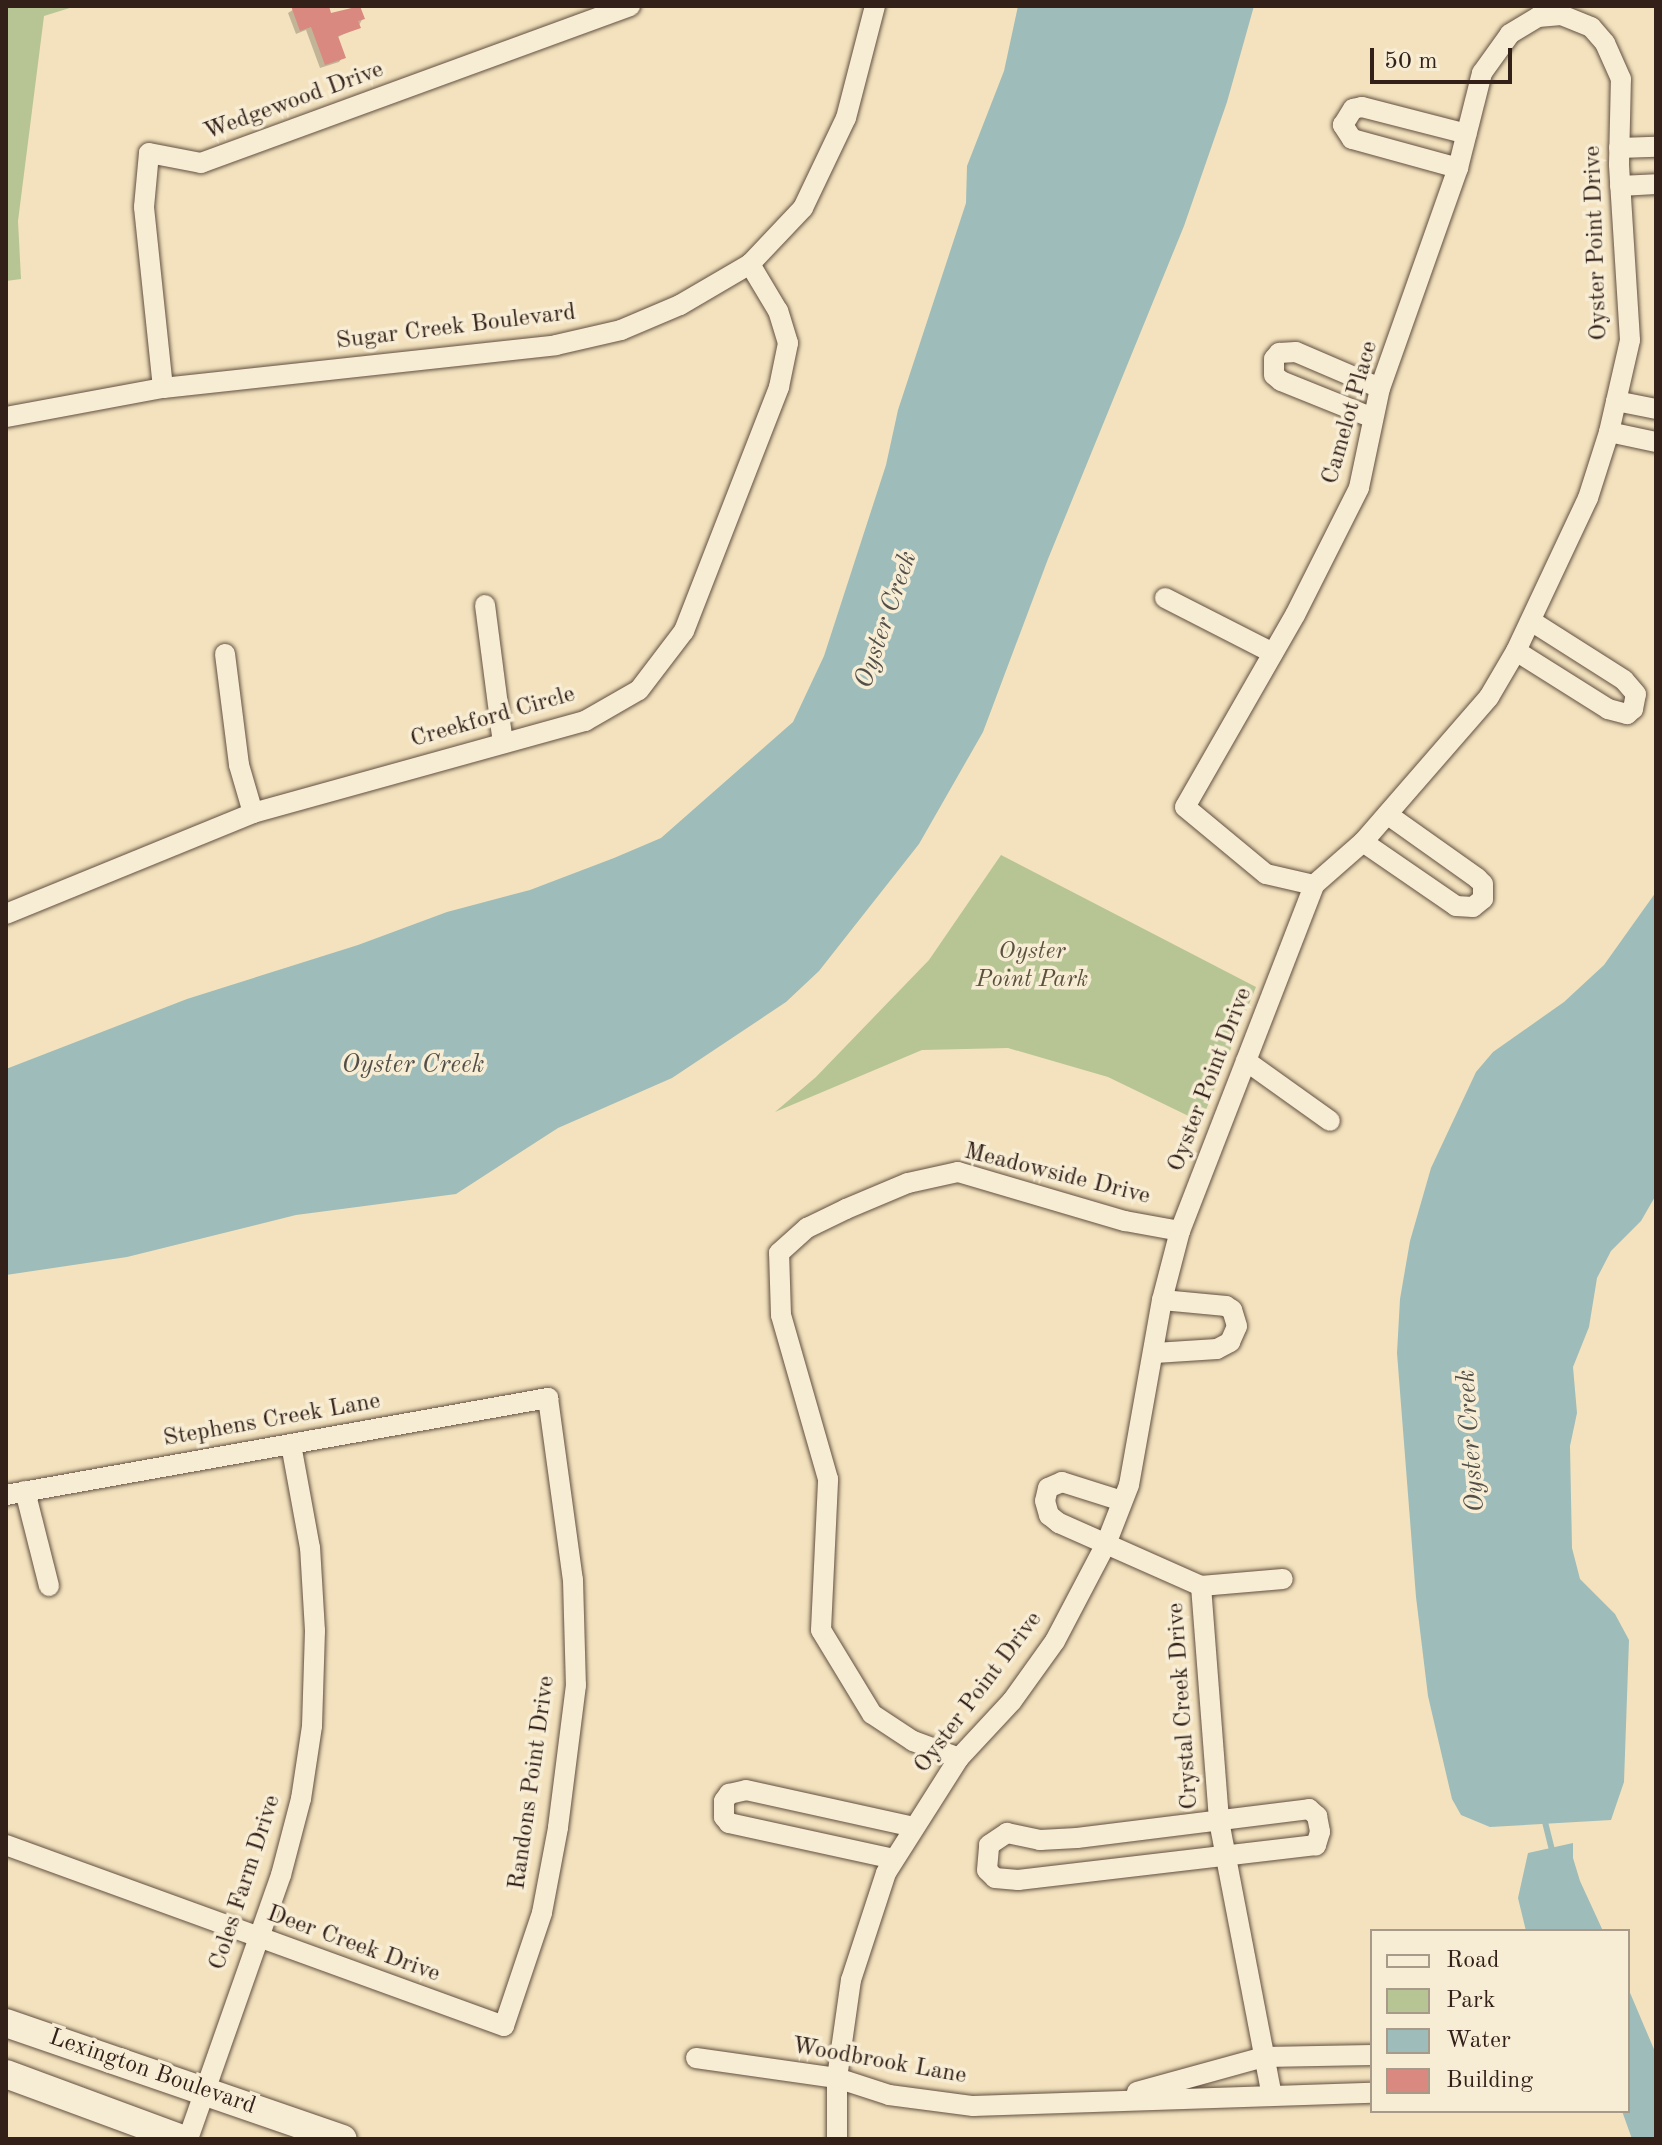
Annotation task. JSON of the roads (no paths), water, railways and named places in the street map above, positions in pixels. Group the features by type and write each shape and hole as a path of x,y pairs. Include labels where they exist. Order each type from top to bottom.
{"main road":[{"name":"Lexington Boulevard","path":"6,2023 343,2139"},
{"name":"Lexington Boulevard","path":"6,2074 185,2139"}],"street":[{"name":"Wedgewood Drive","path":"163,388 144,207 149,153 201,163 620,13 630,6"},
{"name":"Sugar Creek Boulevard","path":"6,417 163,388 556,345 621,330 680,305 750,264 803,208 846,118 875,6"},
{"name":"Camelot Place","path":"1314,885 1266,874 1185,807 1273,653 1359,488 1371,445 1380,388 1458,168 1482,73 1510,34 1538,17 1561,15 1591,27 1605,43 1613,60"},
{"name":"Oyster Point Drive","path":"837,2139 837,2078 851,1980 894,1859 959,1758 1012,1701 1055,1641 1106,1544 1129,1485 1155,1353 1162,1300 1180,1231 1314,885 1363,842 1489,697 1516,651 1572,539 1609,432 1630,340 1620,186 1621,79 1613,60"},
{"path":"1458,168 1352,139 1343,125 1353,109 1362,107 1467,134"},
{"path":"1619,148 1656,147"},
{"path":"1620,186 1656,184"},
{"name":"Creekford Circle","path":"6,914 253,813 585,721 639,690 684,631 779,387 788,343 778,311 750,264"},
{"path":"1373,418 1281,381 1274,375 1274,359 1279,353 1296,352 1380,388"},
{"path":"1616,401 1656,409"},
{"path":"1609,432 1656,442"},
{"path":"1165,598 1273,653"},
{"path":"485,605 503,743"},
{"path":"1516,651 1608,709 1627,714 1633,709 1636,694 1624,680 1531,621"},
{"path":"225,654 239,765 253,813"},
{"path":"1363,842 1456,906 1473,907 1483,899 1483,884 1477,878 1387,814"},
{"path":"1246,1061 1330,1121"},
{"name":"Meadowside Drive","path":"959,1758 913,1741 872,1714 821,1630 828,1479 781,1315 779,1253 807,1228 908,1183 958,1172 1125,1221 1180,1231"},
{"path":"1155,1353 1217,1349 1230,1342 1237,1326 1232,1310 1226,1306 1162,1300"},
{"name":"Stephens Creek Lane","path":"16,1493 548,1398"},
{"name":"Randons Point Drive","path":"504,2026 542,1913 558,1828 576,1685 573,1580 548,1398"},
{"name":"Coles Farm Drive","path":"185,2139 207,2092 256,1939 281,1875 301,1799 312,1726 315,1631 310,1548 291,1444"},
{"name":"Crystal Creek Drive","path":"1122,1501 1071,1482 1055,1483 1048,1488 1045,1501 1049,1515 1201,1586 1224,1858 1272,2095"},
{"path":"16,1493 49,1586"},
{"path":"1201,1586 1283,1579"},
{"path":"894,1859 729,1823 724,1817 724,1801 729,1794 746,1790 914,1827"},
{"path":"1309,1809 1317,1816 1320,1832 1316,1845 1224,1858 1080,1874 995,1878 987,1870 985,1858 989,1845 1007,1833 1040,1840 1077,1838 1219,1821 1309,1809"},
{"path":"1077,1838 1080,1874"},
{"name":"Deer Creek Drive","path":"6,1845 256,1939 504,2026"},
{"name":"Woodbrook Lane","path":"1102,2101 1264,2057 1370,2055"},
{"name":"Woodbrook Lane","path":"696,2058 837,2078 889,2095 973,2106 1370,2093"}],"water":[{"name":"Oyster Creek","path":"1018,6 1254,6 1227,102 1184,226 1048,559 983,732 919,844 819,971 786,1002 672,1078 558,1128 456,1194 296,1215 127,1257 6,1275 6,1069 187,999 358,945 447,912 530,890 661,838 793,722 824,656 886,465 898,410 966,203 967,166 1004,71"},
{"name":"Oyster Creek","path":"1656,892 1656,1195 1641,1221 1611,1251 1597,1278 1589,1327 1573,1367 1577,1413 1570,1446 1572,1548 1580,1579 1615,1614 1629,1640 1624,1782 1611,1820 1490,1827 1461,1815 1452,1799 1428,1696 1416,1597 1397,1353 1400,1299 1410,1241 1431,1168 1476,1072 1493,1052 1564,1002 1604,965"},
{"path":"1573,1843 1573,1858 1580,1881 1602,1929 1526,1929 1518,1898 1528,1853"},
{"path":"1630,1993 1656,2054 1656,2139 1632,2139 1623,2113 1630,2113"}],"waterway":[{"name":"Oyster Creek","path":"1544,1818 1552,1850"}],"park label":[{"name":"Oyster Point Park","path":"1032,967"}]}
